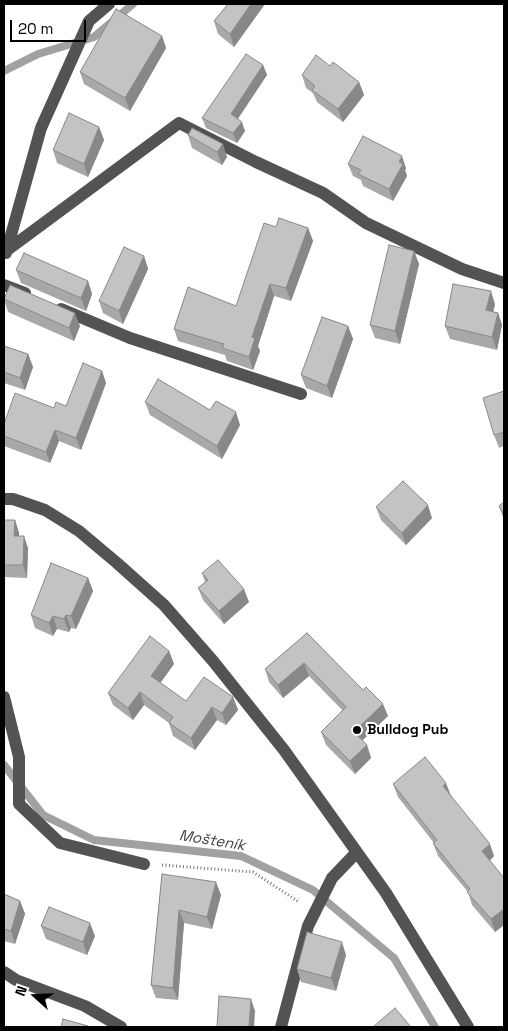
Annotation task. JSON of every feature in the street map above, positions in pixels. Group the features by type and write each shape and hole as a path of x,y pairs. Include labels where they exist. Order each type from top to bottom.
{"street":[{"path":"5,253 41,128 89,21 109,4"},
{"path":"5,253 179,123 323,193 366,223 462,269 504,284"},
{"path":"4,285 130,338 301,394"},
{"path":"4,499 13,499 45,510 79,531 164,606 213,661 284,750 386,893 468,1027"},
{"path":"4,697 19,757 20,804 60,843 144,864"},
{"path":"281,1027 308,926 332,878 357,852"},
{"path":"4,972 16,980 85,1006 121,1027"}],"path":[{"path":"144,864 253,872 315,912"}],"building":[{"path":"228,4 251,4 230,34 214,21"},
{"path":"116,9 162,36 125,98 80,72"},
{"path":"246,54 263,65 231,114 242,122 233,133 202,118"},
{"path":"316,55 330,66 333,62 359,82 338,109 312,90 315,86 302,75"},
{"path":"69,113 99,127 84,164 53,150"},
{"path":"192,128 223,144 217,152 188,135"},
{"path":"363,136 402,156 399,162 403,164 389,189 358,174 361,170 348,164"},
{"path":"279,218 308,228 286,288 270,284 252,337 255,338 249,357 222,348 224,344 174,329 188,287 236,306 264,223 276,227"},
{"path":"389,245 414,251 395,331 370,325"},
{"path":"124,247 144,256 119,311 99,301"},
{"path":"24,253 88,281 81,298 16,270"},
{"path":"453,284 491,291 486,310 498,313 492,337 445,326"},
{"path":"10,285 75,313 69,328 4,299"},
{"path":"322,317 348,326 327,386 301,375"},
{"path":"4,346 28,354 20,378 4,372"},
{"path":"83,363 102,371 76,438 55,430 46,452 4,436 4,424 15,393 54,408 56,402 66,406"},
{"path":"158,379 210,410 216,401 236,412 217,446 145,402"},
{"path":"504,391 504,432 494,435 483,398"},
{"path":"403,481 428,505 402,533 376,507"},
{"path":"504,502 504,515 499,506"},
{"path":"4,520 15,520 14,536 24,536 23,565 4,565"},
{"path":"218,560 244,589 219,611 198,588 208,580 202,573"},
{"path":"51,563 88,578 71,616 66,615 64,619 53,616 49,623 31,615"},
{"path":"307,633 363,690 366,687 383,704 354,732 367,745 350,761 321,732 346,707 304,663 278,685 265,669"},
{"path":"150,636 169,651 151,676 186,701 204,677 233,697 222,713 212,707 191,738 169,723 173,717 140,692 128,708 108,693"},
{"path":"425,757 446,783 443,786 490,844 482,851 504,878 504,909 491,919 467,892 470,889 433,843 437,840 393,784"},
{"path":"162,874 216,882 207,917 179,910 173,988 151,985"},
{"path":"4,894 20,901 11,931 4,929"},
{"path":"49,907 90,923 83,942 41,926"},
{"path":"307,932 342,942 331,978 297,969"},
{"path":"219,996 251,999 249,1027 217,1027"},
{"path":"395,1008 411,1027 373,1027"},
{"path":"63,1019 88,1026 88,1027 61,1027"}],"waterway":[{"path":"4,71 38,54 94,37 133,4"},
{"name":"Mošteník","path":"4,765 43,815 94,840 241,856 313,890 394,958 435,1027"}],"place":[{"name":"Bulldog Pub","path":"357,730"}]}
